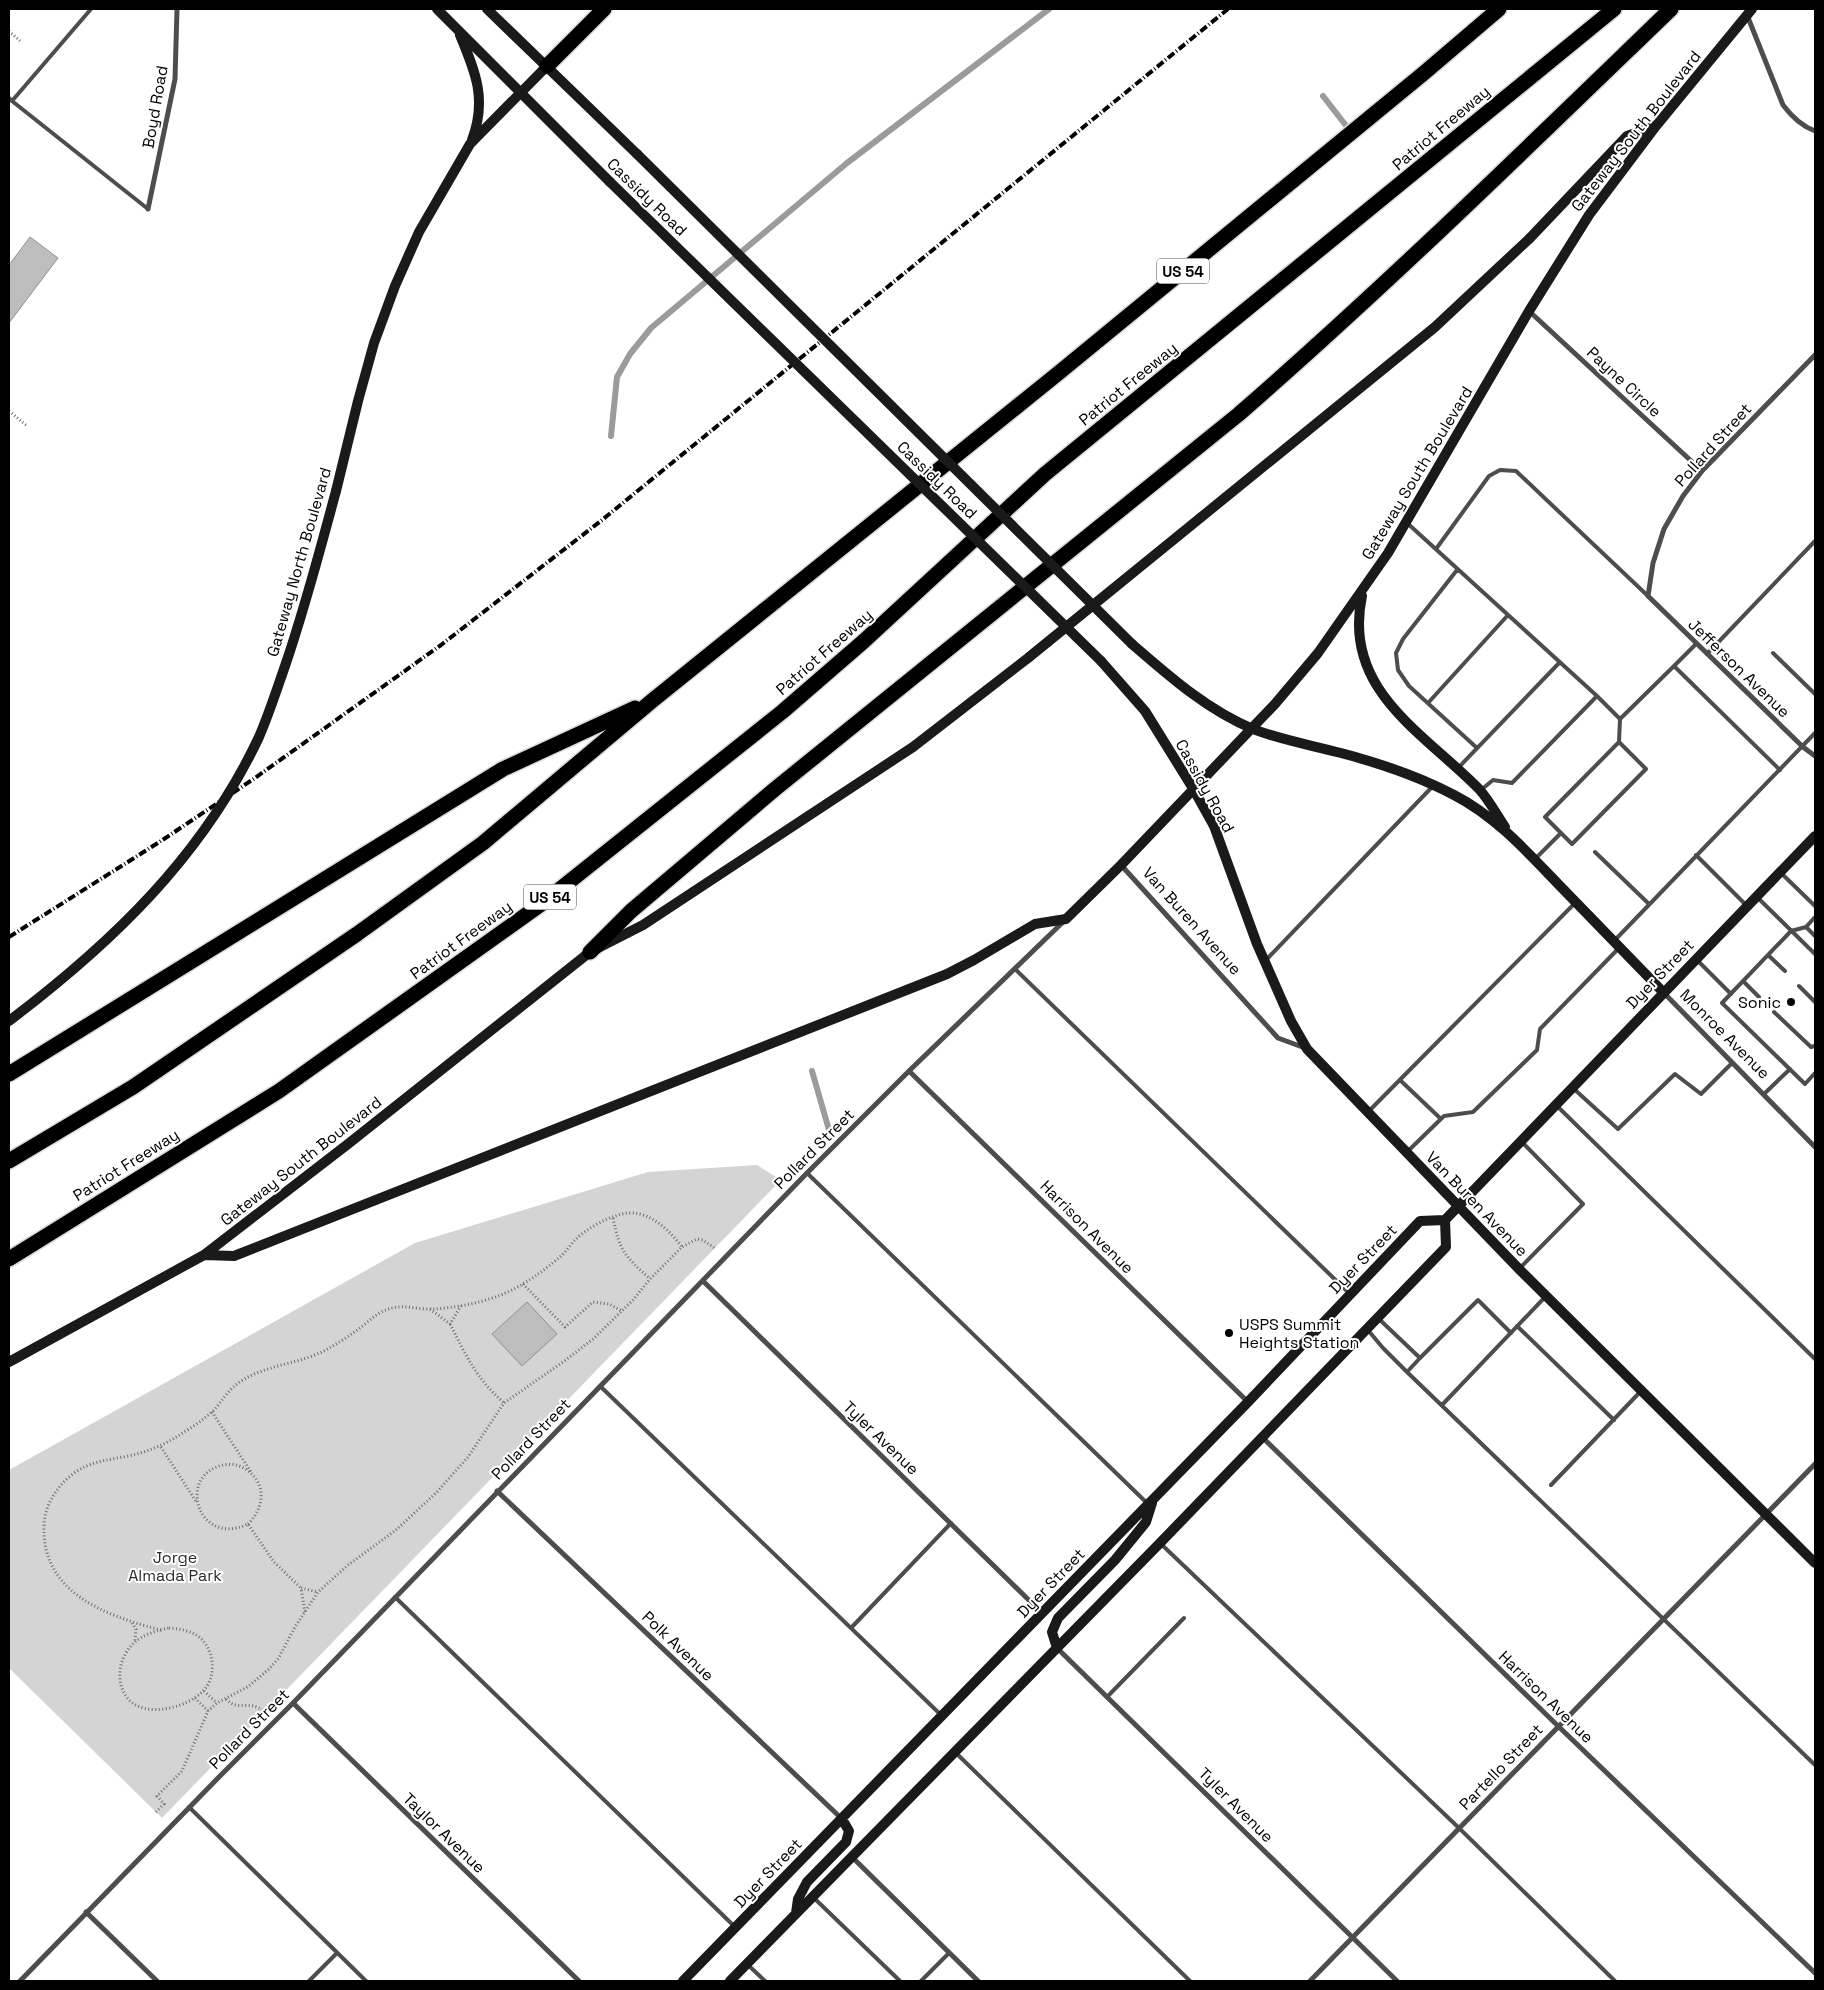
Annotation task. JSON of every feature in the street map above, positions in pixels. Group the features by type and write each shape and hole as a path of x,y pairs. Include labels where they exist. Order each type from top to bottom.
{"highway":[{"path":"547,66 604,9"},
{"name":"US 54","path":"9,1161 133,1087 357,934 483,843 653,700 1061,371 1410,85 1499,9"},
{"name":"Patriot Freeway","path":"9,1259 278,1091 540,905 797,699 864,641 1045,474 1614,9"},
{"path":"590,952 631,911 776,789 1216,432 1286,372 1480,193 1671,9"},
{"path":"9,1074 503,769 653,700"}],"main road":[{"name":"Cassidy Road","path":"437,9 520,94 1102,661 1145,711 1214,826 1264,962 1291,1021 1308,1049"},
{"name":"Cassidy Road","path":"488,9 1132,644 1184,688 1219,711 1252,729 1282,739 1351,756 1414,776 1456,796 1509,834"},
{"name":"Gateway South Boulevard","path":"1066,919 1121,865 1252,729 1318,653 1363,590 1406,522 1529,311 1589,215 1656,126 1749,12"},
{"path":"458,29 476,75 480,98 478,123 470,144"},
{"name":"Gateway North Boulevard","path":"9,1021 74,969 136,912 181,862 221,804 258,737 272,702 310,588 374,343 395,286 419,232 470,144 547,66"},
{"name":"Gateway South Boulevard","path":"9,1362 204,1255 590,952 643,925 906,752 975,700 1435,327 1530,238 1627,136 1656,126"},
{"path":"1363,590 1358,627 1362,648 1375,683 1395,712 1481,791 1509,834"},
{"name":"Monroe Avenue","path":"1509,834 1663,992"},
{"name":"Dyer Street","path":"683,1981 1248,1402 1420,1221 1445,1220 1815,836"},
{"path":"204,1255 234,1256 947,974 987,953 1035,924 1066,919"},
{"name":"Van Buren Avenue","path":"1308,1049 1519,1269 1815,1563"},
{"path":"730,1981 1160,1543 1261,1436 1446,1247 1445,1220"},
{"path":"1057,1648 1052,1632 1058,1618 1115,1560 1146,1522 1150,1502"},
{"path":"796,1913 798,1898 807,1882 846,1842 849,1831 842,1819"}],"street":[{"name":"Boyd Road","path":"148,209 175,80 177,9"},
{"path":"1749,12 1783,105 1790,115 1804,127 1815,132"},
{"name":"Payne Circle","path":"1529,311 1702,471"},
{"name":"Pollard Street","path":"1648,596 1653,563 1664,529 1683,496 1702,471 1815,355"},
{"name":"Jefferson Avenue","path":"1648,596 1803,747 1815,756"},
{"name":"Van Buren Avenue","path":"1121,865 1278,1038 1308,1049"},
{"name":"Pollard Street","path":"20,1981 293,1703 807,1173 1066,919"},
{"name":"Monroe Avenue","path":"1663,992 1815,1147"},
{"name":"Harrison Avenue","path":"909,1071 1248,1402"},
{"name":"Tyler Avenue","path":"703,1281 1042,1613"},
{"name":"Harrison Avenue","path":"1261,1436 1558,1726 1815,1973"},
{"name":"Partello Street","path":"1310,1981 1815,1464"},
{"name":"Polk Avenue","path":"498,1491 842,1819"},
{"name":"Tyler Avenue","path":"1057,1648 1397,1981"},
{"name":"Taylor Avenue","path":"293,1703 579,1981"},
{"path":"852,1857 978,1981"},
{"path":"86,1912 157,1981"}],"lane":[{"path":"92,9 11,99 148,209"},
{"path":"1436,549 1489,476 1500,470 1516,471 1648,596"},
{"path":"1406,522 1620,719"},
{"path":"1706,654 1815,541"},
{"path":"1457,570 1403,639 1396,653 1398,670 1409,686 1477,748"},
{"path":"1428,703 1508,615"},
{"path":"1619,742 1646,769 1572,844 1545,817 1619,742 1620,719 1696,644"},
{"path":"1773,653 1815,694"},
{"path":"1457,769 1560,662"},
{"path":"1674,666 1780,770"},
{"path":"1481,791 1493,780 1512,783 1596,696"},
{"path":"1407,1152 1444,1116 1473,1112 1537,1050 1540,1029 1649,904 1815,733"},
{"path":"1264,962 1434,785"},
{"path":"1535,860 1561,833"},
{"path":"1595,852 1649,904"},
{"path":"1696,855 1747,906"},
{"path":"1780,872 1815,906"},
{"path":"1756,897 1815,954"},
{"path":"1368,1113 1576,902"},
{"path":"1815,917 1806,927 1791,931 1722,1003 1805,1084 1815,1074"},
{"path":"1806,927 1815,936"},
{"path":"1768,955 1785,971"},
{"path":"1696,959 1731,994"},
{"path":"1015,969 1350,1294"},
{"path":"1743,981 1759,997"},
{"path":"1800,986 1815,1002"},
{"path":"1774,1012 1811,1047 1815,1046"},
{"path":"1572,1087 1618,1129 1675,1074 1701,1094 1732,1063"},
{"path":"1764,1094 1790,1069"},
{"path":"1400,1080 1440,1119"},
{"path":"1555,1104 1815,1359"},
{"path":"1519,1269 1584,1204 1520,1141"},
{"path":"807,1173 1150,1502"},
{"path":"1442,1405 1546,1296"},
{"path":"1407,1372 1478,1300 1511,1333"},
{"path":"1378,1318 1420,1358"},
{"path":"1517,1326 1614,1420"},
{"path":"1367,1328 1383,1348 1407,1372 1815,1764"},
{"path":"600,1386 942,1716"},
{"path":"1551,1485 1642,1391"},
{"path":"851,1628 950,1523"},
{"path":"1160,1543 1459,1828 1615,1981"},
{"path":"396,1597 736,1927"},
{"path":"1108,1696 1184,1618"},
{"path":"955,1752 1190,1981"},
{"path":"189,1807 366,1981"},
{"path":"812,1896 900,1981"},
{"path":"309,1981 337,1953"},
{"path":"922,1981 949,1953"},
{"path":"747,1964 766,1981"}],"path":[{"path":"9,31 20,41"},
{"path":"9,411 26,425"},
{"path":"161,1630 132,1623 94,1606 76,1595 57,1576 45,1549 44,1518 50,1502 58,1489 65,1481 85,1466 160,1447 212,1412 237,1384 256,1373 292,1363 323,1351 388,1309 401,1306 430,1309 461,1306 498,1296 523,1284 561,1256 575,1240 594,1226 613,1218 629,1213 655,1220 664,1226 682,1247"},
{"path":"613,1218 619,1245 631,1262 650,1279"},
{"path":"156,1812 164,1804 157,1796 182,1771 208,1711 216,1703 249,1686 269,1669 284,1650 318,1592 348,1564 396,1530 452,1477 504,1403 576,1352 622,1311 682,1247 697,1239 703,1240 716,1249"},
{"path":"523,1284 565,1327 593,1302 609,1304 622,1311"},
{"path":"450,1324 461,1306"},
{"path":"430,1309 450,1324 481,1381 504,1403"},
{"path":"160,1447 207,1521 227,1530 248,1524 256,1516 261,1506 262,1495 259,1484 212,1412"},
{"path":"197,1503 197,1492 200,1482 206,1473 215,1467 225,1464 235,1465 245,1468 254,1475"},
{"path":"248,1524 274,1562 301,1588 318,1592"},
{"path":"301,1588 305,1612"},
{"path":"132,1623 136,1629 135,1641"},
{"path":"169,1628 188,1631 204,1642 211,1656 211,1676 204,1690 195,1698 160,1710 145,1709 130,1701 122,1687 120,1667 126,1652 135,1641 161,1630 169,1628"},
{"path":"204,1690 216,1703"},
{"path":"195,1698 208,1711"},
{"path":"226,1699 232,1705 252,1704 265,1712"}],"green space":[{"name":"Jorge Almada Park","path":"757,1165 781,1180 162,1818 9,1668 9,1470 415,1243 648,1172"}],"building":[{"path":"30,237 58,258 9,323 9,265"},
{"path":"527,1302 557,1334 522,1366 492,1334"}],"waterway":[{"path":"611,436 617,377 630,354 651,328 847,163 1049,9"},
{"path":"1323,96 1351,132"},
{"path":"812,1071 829,1130"}],"railway":[{"path":"9,937 161,841 255,778 441,645 602,520 1228,9"}],"place":[{"name":"Sonic","path":"1791,1002"},
{"name":"USPS Summit Heights Station","path":"1229,1333"}]}
